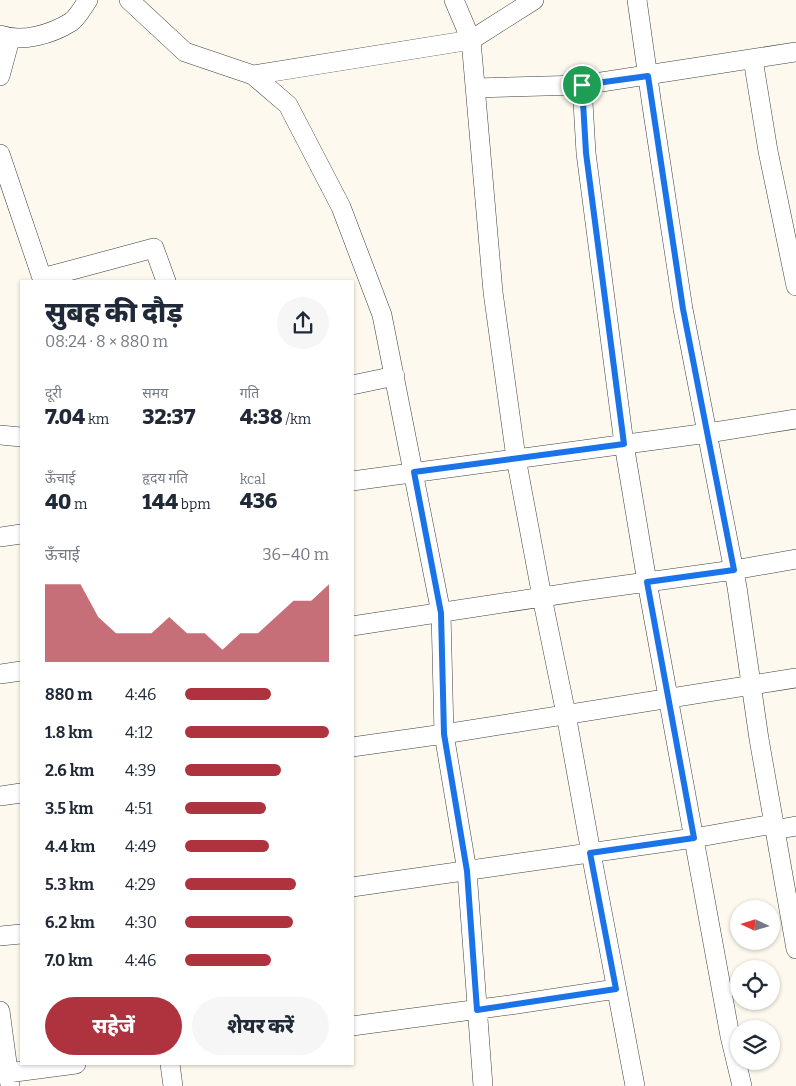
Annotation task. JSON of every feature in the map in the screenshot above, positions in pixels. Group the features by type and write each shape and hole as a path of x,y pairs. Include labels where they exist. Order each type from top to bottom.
{"street":[{"path":"0,76 5,37 45,34 72,21 88,0"},
{"path":"129,0 185,52 253,75 288,105 341,207 382,315 441,613 444,734 467,871 483,1086"},
{"path":"454,0 471,40 493,292 516,458 635,1086"},
{"path":"253,75 471,40 534,0"},
{"path":"637,0 683,309 734,570 774,827 796,949"},
{"path":"475,88 582,85 796,52"},
{"path":"753,59 768,151 796,286"},
{"path":"582,85 586,153 624,444 647,582 730,1036 742,1086"},
{"path":"0,154 43,280 154,248 166,280"},
{"path":"354,385 394,376"},
{"path":"354,481 708,433 796,418"},
{"path":"0,435 20,437"},
{"path":"0,537 20,534"},
{"path":"354,626 734,570 796,559"},
{"path":"0,674 20,671"},
{"path":"354,747 796,678"},
{"path":"0,796 20,792"},
{"path":"354,887 774,827 796,826"},
{"path":"0,936 20,934"},
{"path":"354,1026 616,989"},
{"path":"0,1011 6,1078 71,1065"},
{"path":"170,1065 173,1086"}],"route":[{"path":"648,76 683,309 734,570 647,582 694,838 590,853 616,989 477,1010 467,871 444,734 441,613 414,472 624,444 586,153 582,85 648,76"}]}
